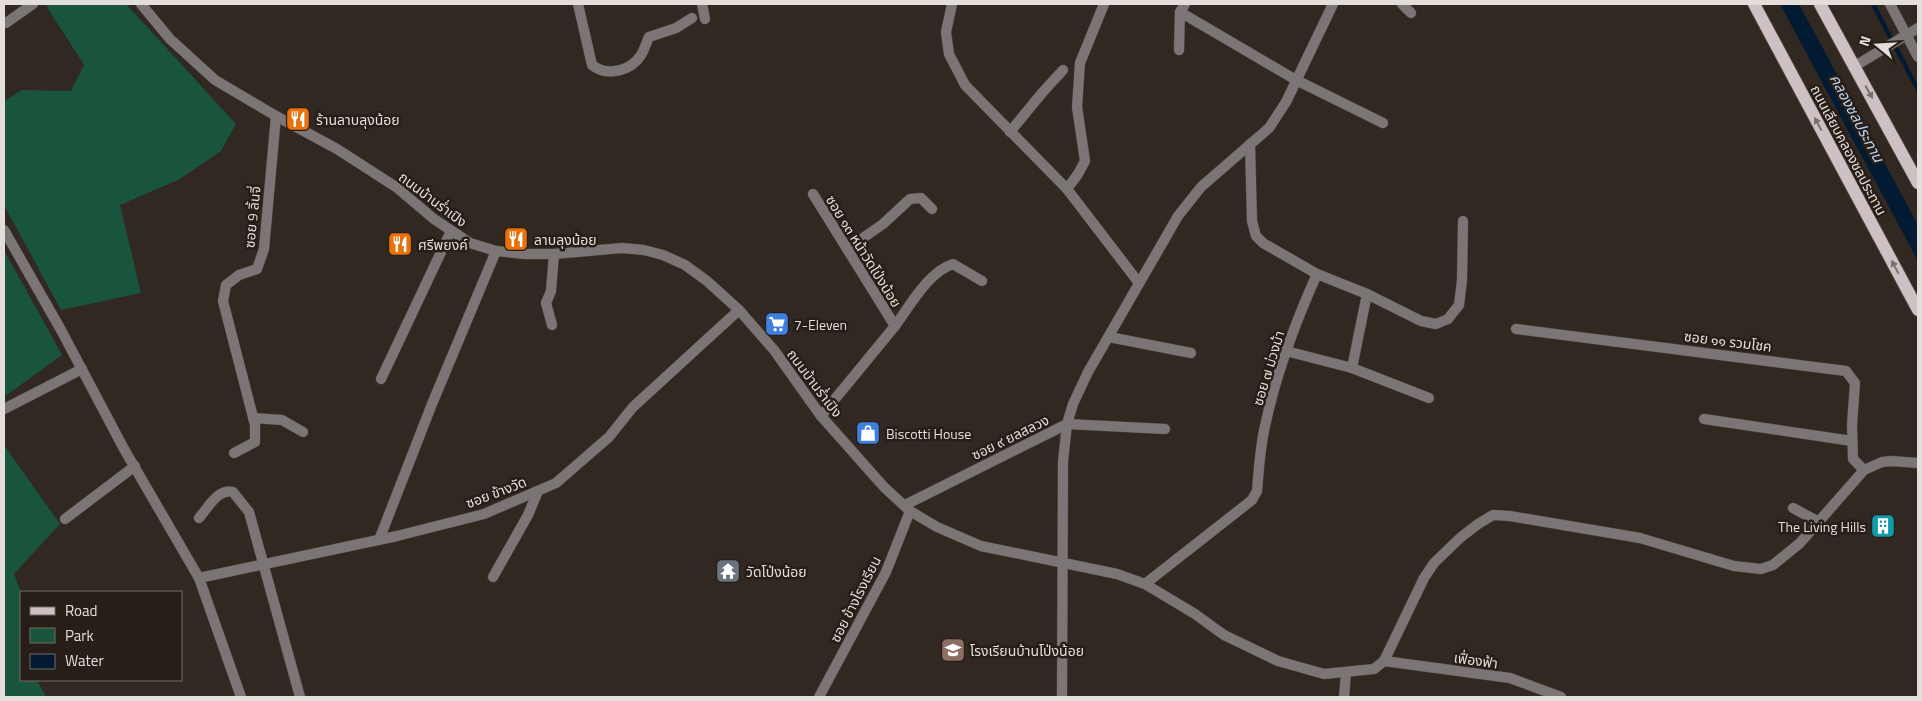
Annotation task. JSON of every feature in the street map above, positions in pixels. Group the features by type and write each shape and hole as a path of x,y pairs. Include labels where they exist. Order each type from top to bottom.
{"main road":[{"name":"ถนนเลียบคลองชลประทาน","path":"1754,4 1918,310"},
{"path":"1820,4 1857,64 1918,182"}],"street":[{"path":"6,23 33,4"},
{"name":"ถนนบ้านร่ำเปิง","path":"141,4 170,39 215,80 276,116 337,148 396,187 434,219 470,243 496,251 524,254 554,254 622,248 644,250 663,255 685,265 707,281 739,310 774,350 821,416 884,487 907,508 937,527 981,546 1117,574 1145,584 1224,634 1278,661 1324,674 1346,673 1374,668 1384,661"},
{"path":"578,4 592,64 606,72 632,65 642,54 649,37 676,28 692,18"},
{"path":"702,4 705,19"},
{"path":"952,4 946,32 949,54 965,85 1067,189 1139,283"},
{"path":"1067,189 1085,161 1077,107 1080,64 1104,4"},
{"path":"1062,697 1063,462 1067,424 1073,404 1088,372 1178,216 1201,187 1269,128 1286,102 1333,4"},
{"path":"1402,4 1410,13"},
{"path":"1890,4 1904,36 1918,57"},
{"path":"1179,50 1182,8 1296,80 1383,123"},
{"path":"1857,64 1918,28"},
{"path":"1010,132 1063,70"},
{"name":"ซอย 9 ลิ้นจี่","path":"234,453 255,442 253,418 223,301 226,285 239,275 257,269 264,249 276,116"},
{"path":"1250,144 1252,221 1256,236 1263,243 1316,274 1367,294 1421,321 1436,324 1448,319 1459,304 1462,280 1463,221"},
{"name":"ซอย ๑๓ หน้าวัดโป่งน้อย","path":"813,194 895,326 821,416"},
{"path":"847,249 883,224 910,199 920,198 932,209"},
{"path":"4,230 199,578 241,697"},
{"path":"381,379 451,231"},
{"path":"379,540 432,404 496,251"},
{"path":"552,325 546,303 550,290 554,254"},
{"path":"895,326 924,286 940,270 953,264 982,281"},
{"name":"ซอย ๗ ม่วงม้า","path":"1145,584 1252,500 1257,491 1264,428 1286,350 1316,274"},
{"path":"1352,368 1367,294"},
{"name":"ซอย ข้างวัด","path":"199,578 379,540 484,514 556,483 602,443 633,407 739,310"},
{"name":"ซอย ๑๑ รวมโชค","path":"1516,329 1846,370 1854,383 1853,459 1864,470"},
{"path":"1109,337 1191,353"},
{"path":"1286,350 1352,368 1429,398"},
{"path":"4,409 82,369"},
{"path":"253,418 282,420 303,432"},
{"path":"1704,420 1852,441"},
{"name":"ซอย ๙ ยลสลวง","path":"907,508 1067,424 1165,429"},
{"path":"1384,661 1424,578 1434,563 1460,538 1494,515 1510,516 1640,538 1734,566 1761,569 1772,565 1800,543 1864,470 1882,462 1918,463"},
{"path":"65,518 135,466"},
{"path":"493,577 528,515 538,490"},
{"path":"199,518 220,494 225,491 233,492 252,517 300,697"},
{"name":"ซอย ข้างโรงเรียน","path":"819,697 886,572 907,508"},
{"path":"1793,508 1819,522"},
{"name":"เฟื่องฟ้า","path":"1384,661 1510,678 1561,697"},
{"path":"1344,697 1346,673"}],"green space":[{"path":"45,4 126,4 236,124 221,151 180,179 120,205 141,293 61,310 4,205 4,101 22,90 71,91 84,65"},
{"path":"4,250 62,355 4,397"},
{"path":"4,445 60,524 14,574 21,591 20,681 38,681 46,697 4,697"}],"water":[{"name":"คลองชลประทาน","path":"1780,4 1799,4 1918,225 1918,261"}],"waterway":[{"path":"1873,4 1918,90"}],"place":[{"name":"ร้านลาบลุงน้อย","path":"298,119"},
{"name":"ลาบลุงน้อย","path":"516,239"},
{"name":"ศรีพยงค์","path":"400,244"},
{"name":"7-Eleven","path":"777,324"},
{"name":"Biscotti House","path":"868,433"},
{"name":"The Living Hills","path":"1883,526"},
{"name":"วัดโป่งน้อย","path":"728,571"},
{"name":"โรงเรียนบ้านโป่งน้อย","path":"953,650"}]}
